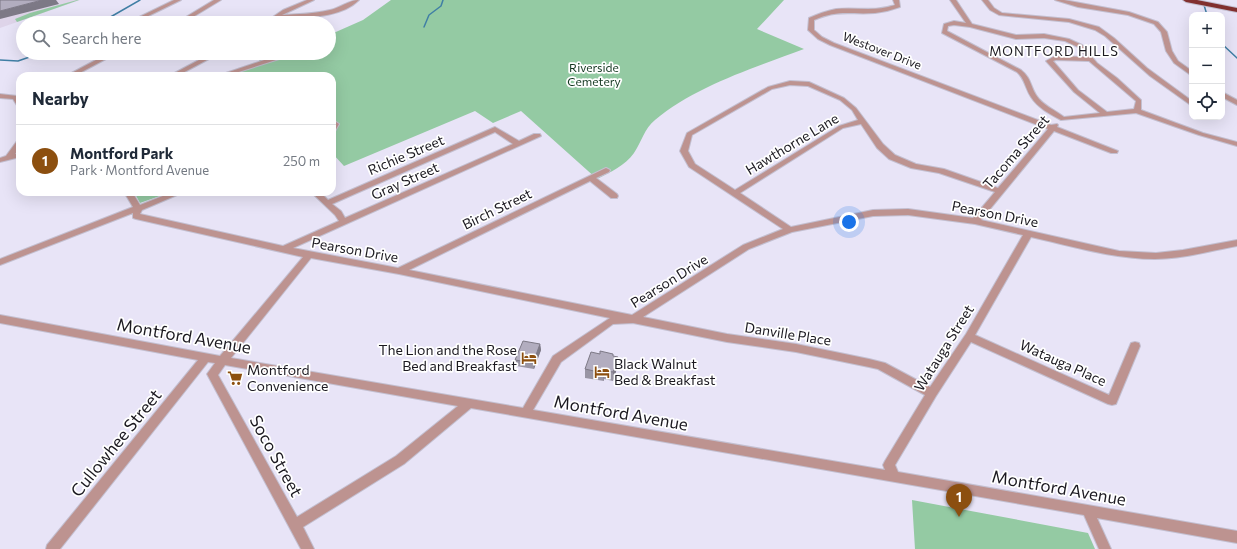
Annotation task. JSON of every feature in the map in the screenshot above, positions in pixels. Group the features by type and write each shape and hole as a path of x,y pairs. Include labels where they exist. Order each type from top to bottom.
{"highway":[{"path":"1186,0 1237,10"},
{"path":"1214,0 1237,5"}],"street":[{"path":"145,16 178,0"},
{"path":"191,16 218,0"},
{"path":"278,16 285,11 311,0"},
{"path":"313,16 340,9 356,0"},
{"path":"861,4 884,10 898,6 896,0"},
{"path":"953,0 970,25"},
{"path":"985,0 992,9 1001,14 1067,20 1096,28 1107,35 1129,56 1156,78 1189,102"},
{"path":"1058,0 1129,14 1156,23 1164,32 1169,50 1176,62 1189,72"},
{"name":"Westover Drive","path":"824,7 811,19 811,30 820,38 839,47 1114,151"},
{"path":"1137,111 1140,101 1091,59 1080,46 1068,40 1044,36 1016,37 970,25 954,23 946,25 944,32 1019,71 1028,78 1031,93 1040,103 1062,119 1137,111 1201,134 1237,144"},
{"path":"1091,59 1055,58 1049,61 1076,91 1105,114"},
{"path":"77,72 100,60"},
{"path":"180,72 203,60"},
{"path":"232,72 269,60"},
{"path":"790,230 692,165 684,151 689,134 770,88 790,83 809,84 842,99 854,109 880,146 892,157 914,166 941,171 1000,191"},
{"path":"0,96 15,97 16,99"},
{"path":"1225,96 1237,104"},
{"name":"Tacoma Street","path":"975,221 1052,128 1062,119"},
{"name":"Hawthorne Lane","path":"735,193 841,127 863,121"},
{"name":"Richie Street","path":"327,202 495,129 518,144"},
{"name":"Gray Street","path":"284,249 537,136"},
{"path":"9,158 16,148"},
{"path":"0,160 16,155"},
{"name":"Birch Street","path":"399,271 606,170"},
{"path":"591,178 614,196"},
{"name":"Pearson Drive","path":"130,196 138,208 136,216 309,255 399,271 634,319 746,247 790,230 873,213 908,212 975,221 1119,254 1156,256 1183,253 1237,243"},
{"path":"0,262 170,196"},
{"path":"320,196 338,213 344,223"},
{"name":"Watauga Street","path":"894,476 889,465 932,393 969,337 1028,234"},
{"path":"223,361 309,255"},
{"name":"Montford Avenue","path":"0,319 206,358 525,414 894,476 1237,538"},
{"path":"525,414 557,359 611,321 634,319"},
{"name":"Danville Place","path":"634,319 727,338 796,348 869,362 880,366 932,393"},
{"name":"Watauga Place","path":"969,337 1112,401 1135,346"},
{"name":"Cullowhee Street","path":"52,549 206,358"},
{"name":"Soco Street","path":"223,361 212,374 308,549"},
{"path":"295,525 400,460 468,404"},
{"path":"1088,510 1106,549"}],"shaded area":[{"path":"0,0 80,0 34,16 16,16 16,22 0,28"}],"green space":[{"path":"79,0 34,16 22,16"},
{"name":"Riverside Cemetery","path":"391,0 784,0 757,29 804,49 726,78 688,97 651,124 637,149 626,162 597,179 521,111 493,123 475,111 344,166 336,157 336,72 238,72 263,64 259,60 336,60 336,32 363,20"},
{"path":"136,196 160,196 140,203"},
{"path":"912,500 1088,533 1095,549 915,549"}],"building":[{"path":"0,0 42,0 0,11"},
{"path":"523,341 540,344 533,363 515,360"},
{"path":"600,351 613,354 613,356 618,357 613,372 604,371 603,373 585,369 591,352 600,354"}],"waterway":[{"path":"112,16 140,0"},
{"path":"424,27 429,15 441,6 443,0"},
{"path":"1204,5 1206,12"},
{"path":"1225,47 1237,58"},
{"path":"0,60 21,60"}],"place":[{"name":"The Lion and the Rose Bed and Breakfast","path":"529,358"},
{"name":"Black Walnut Bed & Breakfast","path":"602,372"},
{"name":"Montford Convenience","path":"235,378"},
{"name":"Montford Park","path":"959,517"}],"district":[{"name":"MONTFORD HILLS","path":"1054,51"}]}
